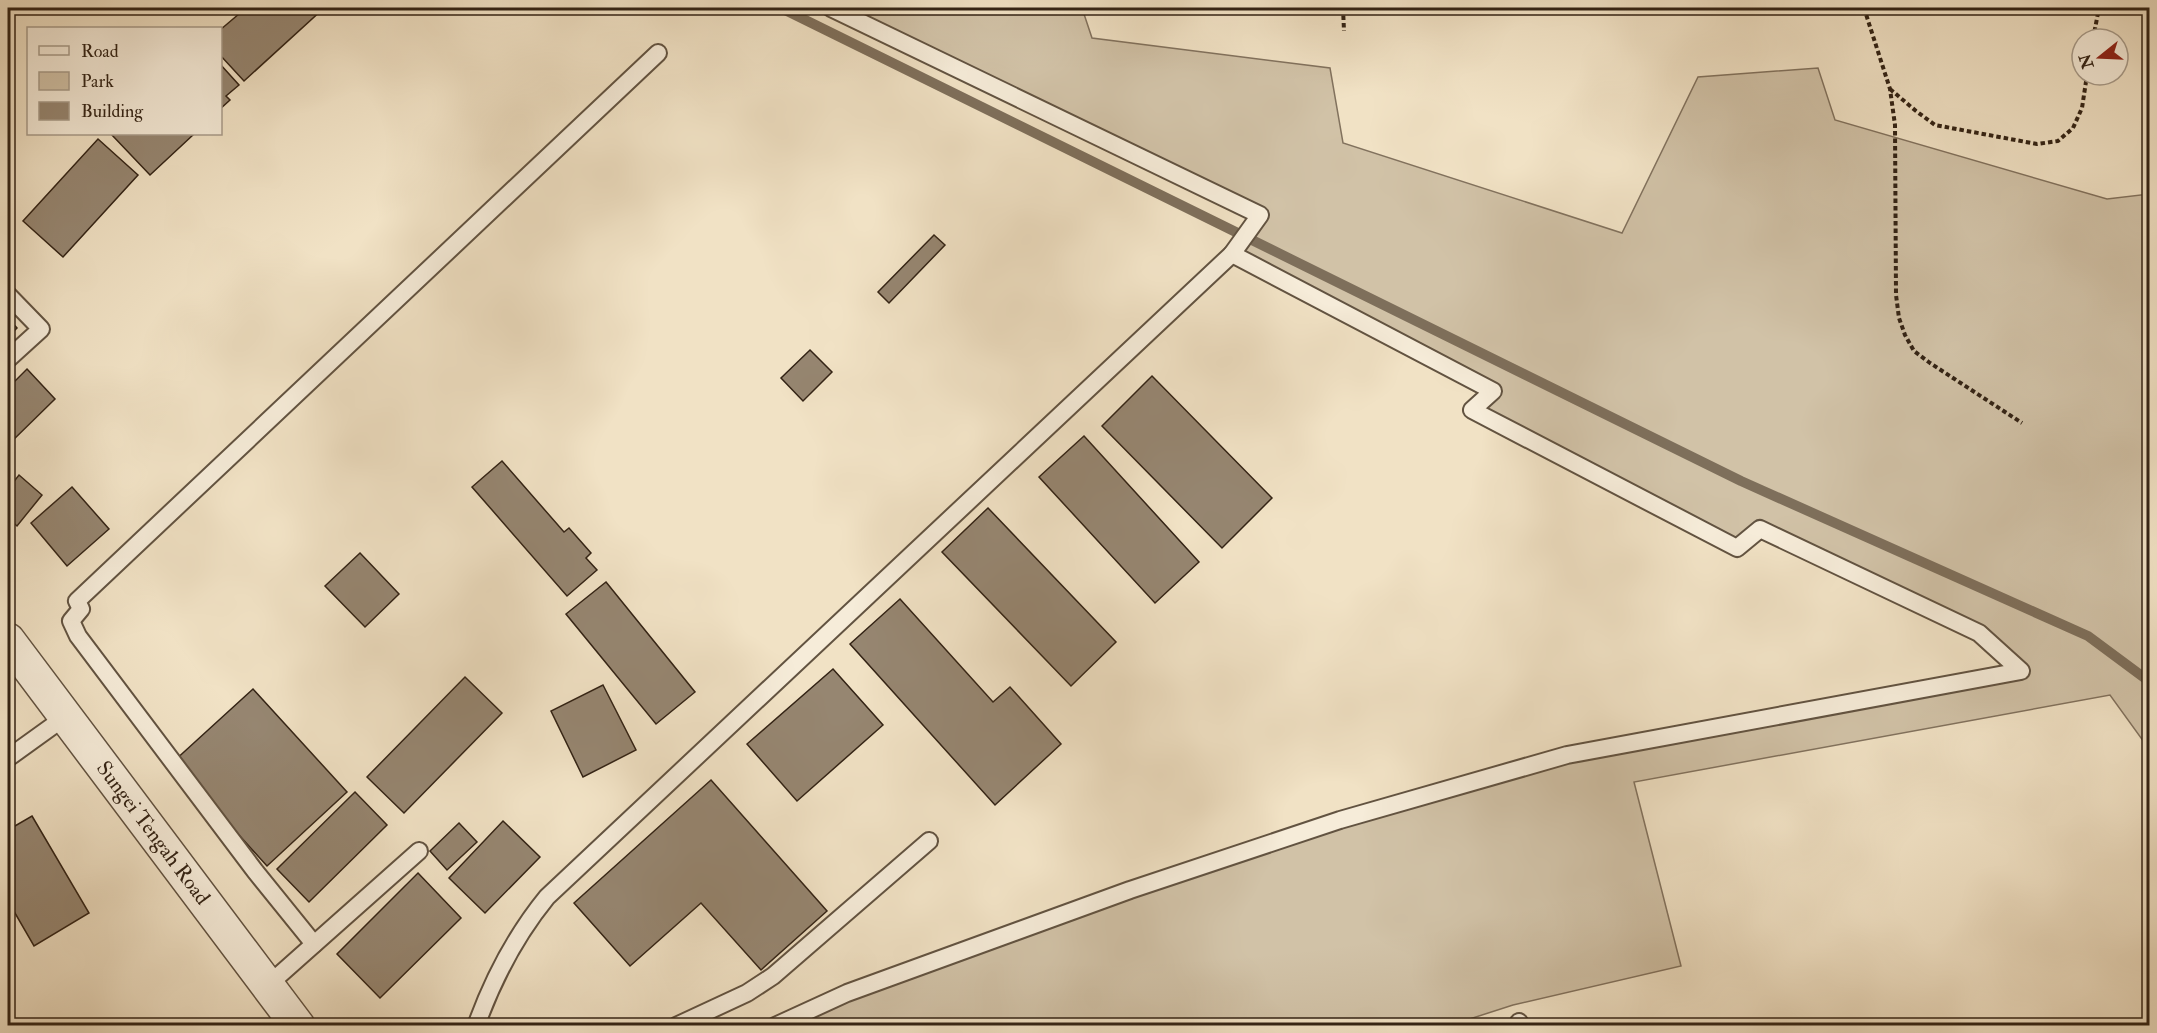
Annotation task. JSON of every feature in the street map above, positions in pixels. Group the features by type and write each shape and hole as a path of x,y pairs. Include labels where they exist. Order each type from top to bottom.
{"street":[{"name":"Sungei Tengah Road","path":"8,640 298,1026"}],"lane":[{"path":"476,1026 505,961 527,921 547,897 1232,254 1260,215 831,8"},
{"path":"314,944 255,872 78,636 71,621 81,609 78,601 658,53"},
{"path":"775,1026 847,993 1141,886 1340,820 1567,755 2021,671 1979,633 1760,529 1737,548 1472,410 1493,391 1232,254"},
{"path":"8,295 40,329 8,359"},
{"path":"8,758 65,717"},
{"path":"676,1026 747,993 773,976 930,841"},
{"path":"267,986 419,851"}],"path":[{"path":"1343,8 1344,31"},
{"path":"1864,8 1890,88 1895,125 1896,295 1899,318 1905,335 1914,351 2022,423"},
{"path":"2095,27 2099,8"},
{"path":"1890,88 1935,125 2037,144 2058,141 2073,128 2082,108 2085,87"}],"green space":[{"path":"831,8 1082,8 1092,38 1330,68 1343,143 1622,233 1698,77 1818,68 1835,120 2107,199 2149,194 2149,749 2110,695 1634,782 1681,966 1513,1005 1451,1025 775,1026 1130,890 1567,755 2020,671 1979,633 1760,529 1737,548 1472,410 1493,391 1232,254 1260,215"}],"building":[{"path":"246,8 324,8 244,81 222,57 222,28"},
{"path":"222,66 239,85 226,96 230,100 222,107"},
{"path":"112,135 193,135 150,175"},
{"path":"98,139 138,175 63,257 23,221"},
{"path":"934,235 945,245 889,303 878,292"},
{"path":"8,318 17,328 8,337"},
{"path":"810,350 832,372 803,401 781,378"},
{"path":"27,369 55,399 8,445 8,388"},
{"path":"1152,376 1272,498 1222,548 1102,426"},
{"path":"1084,436 1199,562 1155,603 1039,477"},
{"path":"502,461 564,532 569,528 591,553 586,558 597,570 567,596 472,487"},
{"path":"19,475 42,495 17,526 8,518 8,489"},
{"path":"72,487 109,529 67,566 31,523"},
{"path":"988,508 1116,642 1071,686 942,552"},
{"path":"360,553 399,594 365,627 325,586"},
{"path":"606,582 695,692 656,724 566,614"},
{"path":"900,599 993,702 1010,687 1061,744 995,805 850,644"},
{"path":"833,669 883,725 797,801 747,744"},
{"path":"465,677 502,713 404,813 367,777"},
{"path":"603,685 636,750 583,777 551,711"},
{"path":"253,689 347,792 267,866 173,762"},
{"path":"711,780 827,911 761,970 701,903 630,966 574,903"},
{"path":"355,792 387,825 309,902 277,869"},
{"path":"32,816 89,913 34,946 8,901 8,830"},
{"path":"503,821 540,857 485,913 449,878"},
{"path":"459,823 477,842 447,870 430,851"},
{"path":"418,873 461,918 380,998 337,954"}],"waterway":[{"path":"781,8 1741,481 2088,636 2150,682"}]}
